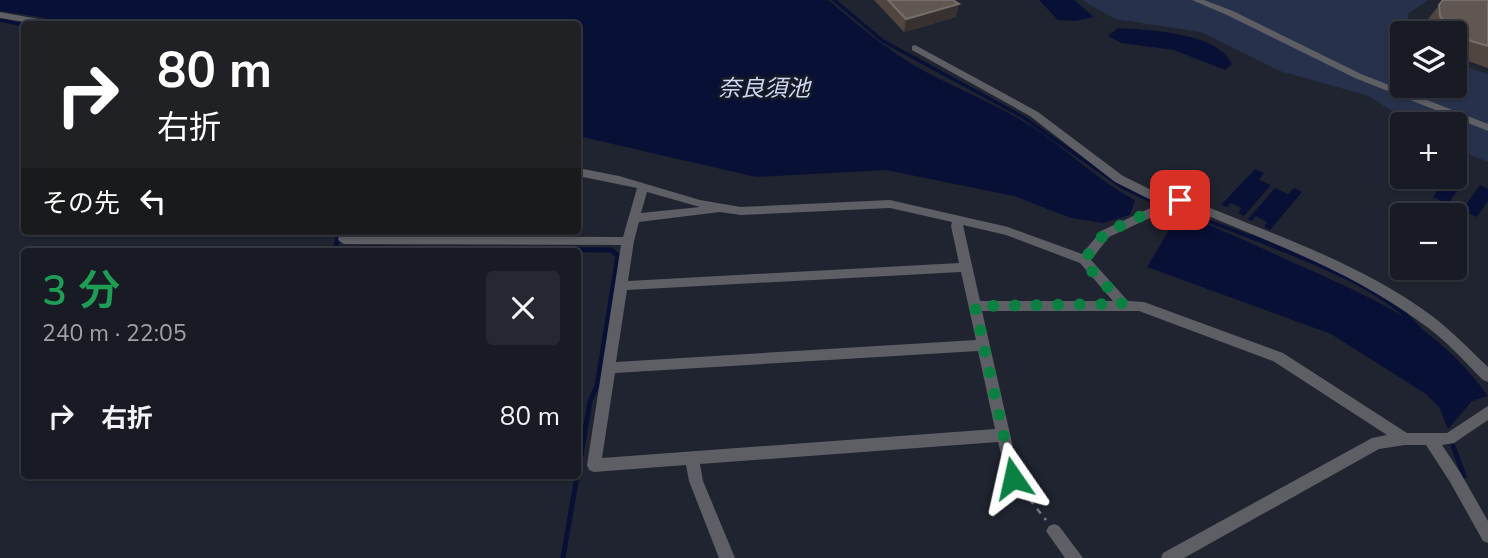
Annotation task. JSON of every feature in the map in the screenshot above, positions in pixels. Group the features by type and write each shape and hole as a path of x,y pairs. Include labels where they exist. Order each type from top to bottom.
{"street":[{"path":"1196,0 1230,13 1358,76 1488,128"},
{"path":"0,15 33,21"},
{"path":"915,48 1034,114 1119,179 1167,203"},
{"path":"581,173 643,186 720,209 741,211 870,203 890,204 959,219 1008,231 1084,260 1093,274 1116,294 1122,304"},
{"path":"643,186 628,241 594,465 1004,435"},
{"path":"1084,260 1103,235 1167,203 1180,200 1343,271 1393,296 1427,319 1488,376"},
{"path":"633,218 720,209"},
{"path":"959,219 957,226 1013,478"},
{"path":"345,235 344,240 628,241"},
{"path":"621,286 967,267"},
{"path":"975,306 1140,306 1278,357 1405,439"},
{"path":"609,368 984,345"},
{"path":"1169,558 1377,443 1405,439 1449,439 1488,412"},
{"path":"1430,441 1455,477 1488,536"},
{"path":"692,458 696,481 727,558"},
{"path":"1054,531 1075,558"}],"path":[{"path":"1013,478 1054,531"}],"shaded area":[{"path":"1082,0 1428,0 1408,14 1408,21 1390,21 1390,98 1467,98 1467,67 1488,74 1488,162 1467,153 1467,112 1394,112 1369,96 1280,71 1201,32 1115,19"}],"water":[{"name":"奈良須池","path":"0,0 828,0 905,60 1031,126 1135,200 1130,215 1103,223 1071,218 1014,196 886,170 756,177 581,137 581,21 54,21 0,11"},
{"path":"1039,0 1074,0 1094,17 1075,21 1058,20"},
{"path":"1118,28 1164,32 1198,39 1224,53 1232,64 1225,70 1174,50 1121,43 1108,36"},
{"path":"1255,169 1264,173 1259,180 1271,185 1244,216 1238,213 1242,208 1231,203 1227,207 1221,205"},
{"path":"1480,185 1488,189 1488,201 1477,217 1467,212 1467,203"},
{"path":"1275,188 1288,194 1294,188 1302,192 1270,230 1264,227 1267,222 1256,216 1252,221 1248,219"},
{"path":"1439,189 1459,189 1449,203 1433,197"},
{"path":"1179,214 1222,230 1321,275 1400,315 1446,349 1468,370 1488,396 1472,401 1448,429 1439,407 1426,394 1331,334 1147,267"}],"building":[{"path":"888,0 953,0 959,4 906,19"},
{"path":"1443,0 1488,0 1488,46 1467,38 1467,21 1444,21 1440,16 1439,5"}],"waterway":[{"path":"834,0 883,41 1023,117 1122,187 1153,202"},
{"path":"0,20 21,24"},
{"path":"1174,208 1256,239"},
{"path":"338,235 338,239"},
{"path":"336,248 338,237"},
{"path":"1252,237 1321,265 1368,288 1408,317 1423,334"},
{"path":"581,250 611,250 618,256 597,386 590,401 581,455"},
{"path":"1453,446 1464,476"},
{"path":"563,558 576,479"}],"route":[{"path":"1013,478 975,306 1122,304 1116,294 1093,274 1084,260 1103,235 1138,220 1167,203 1180,200"}]}
